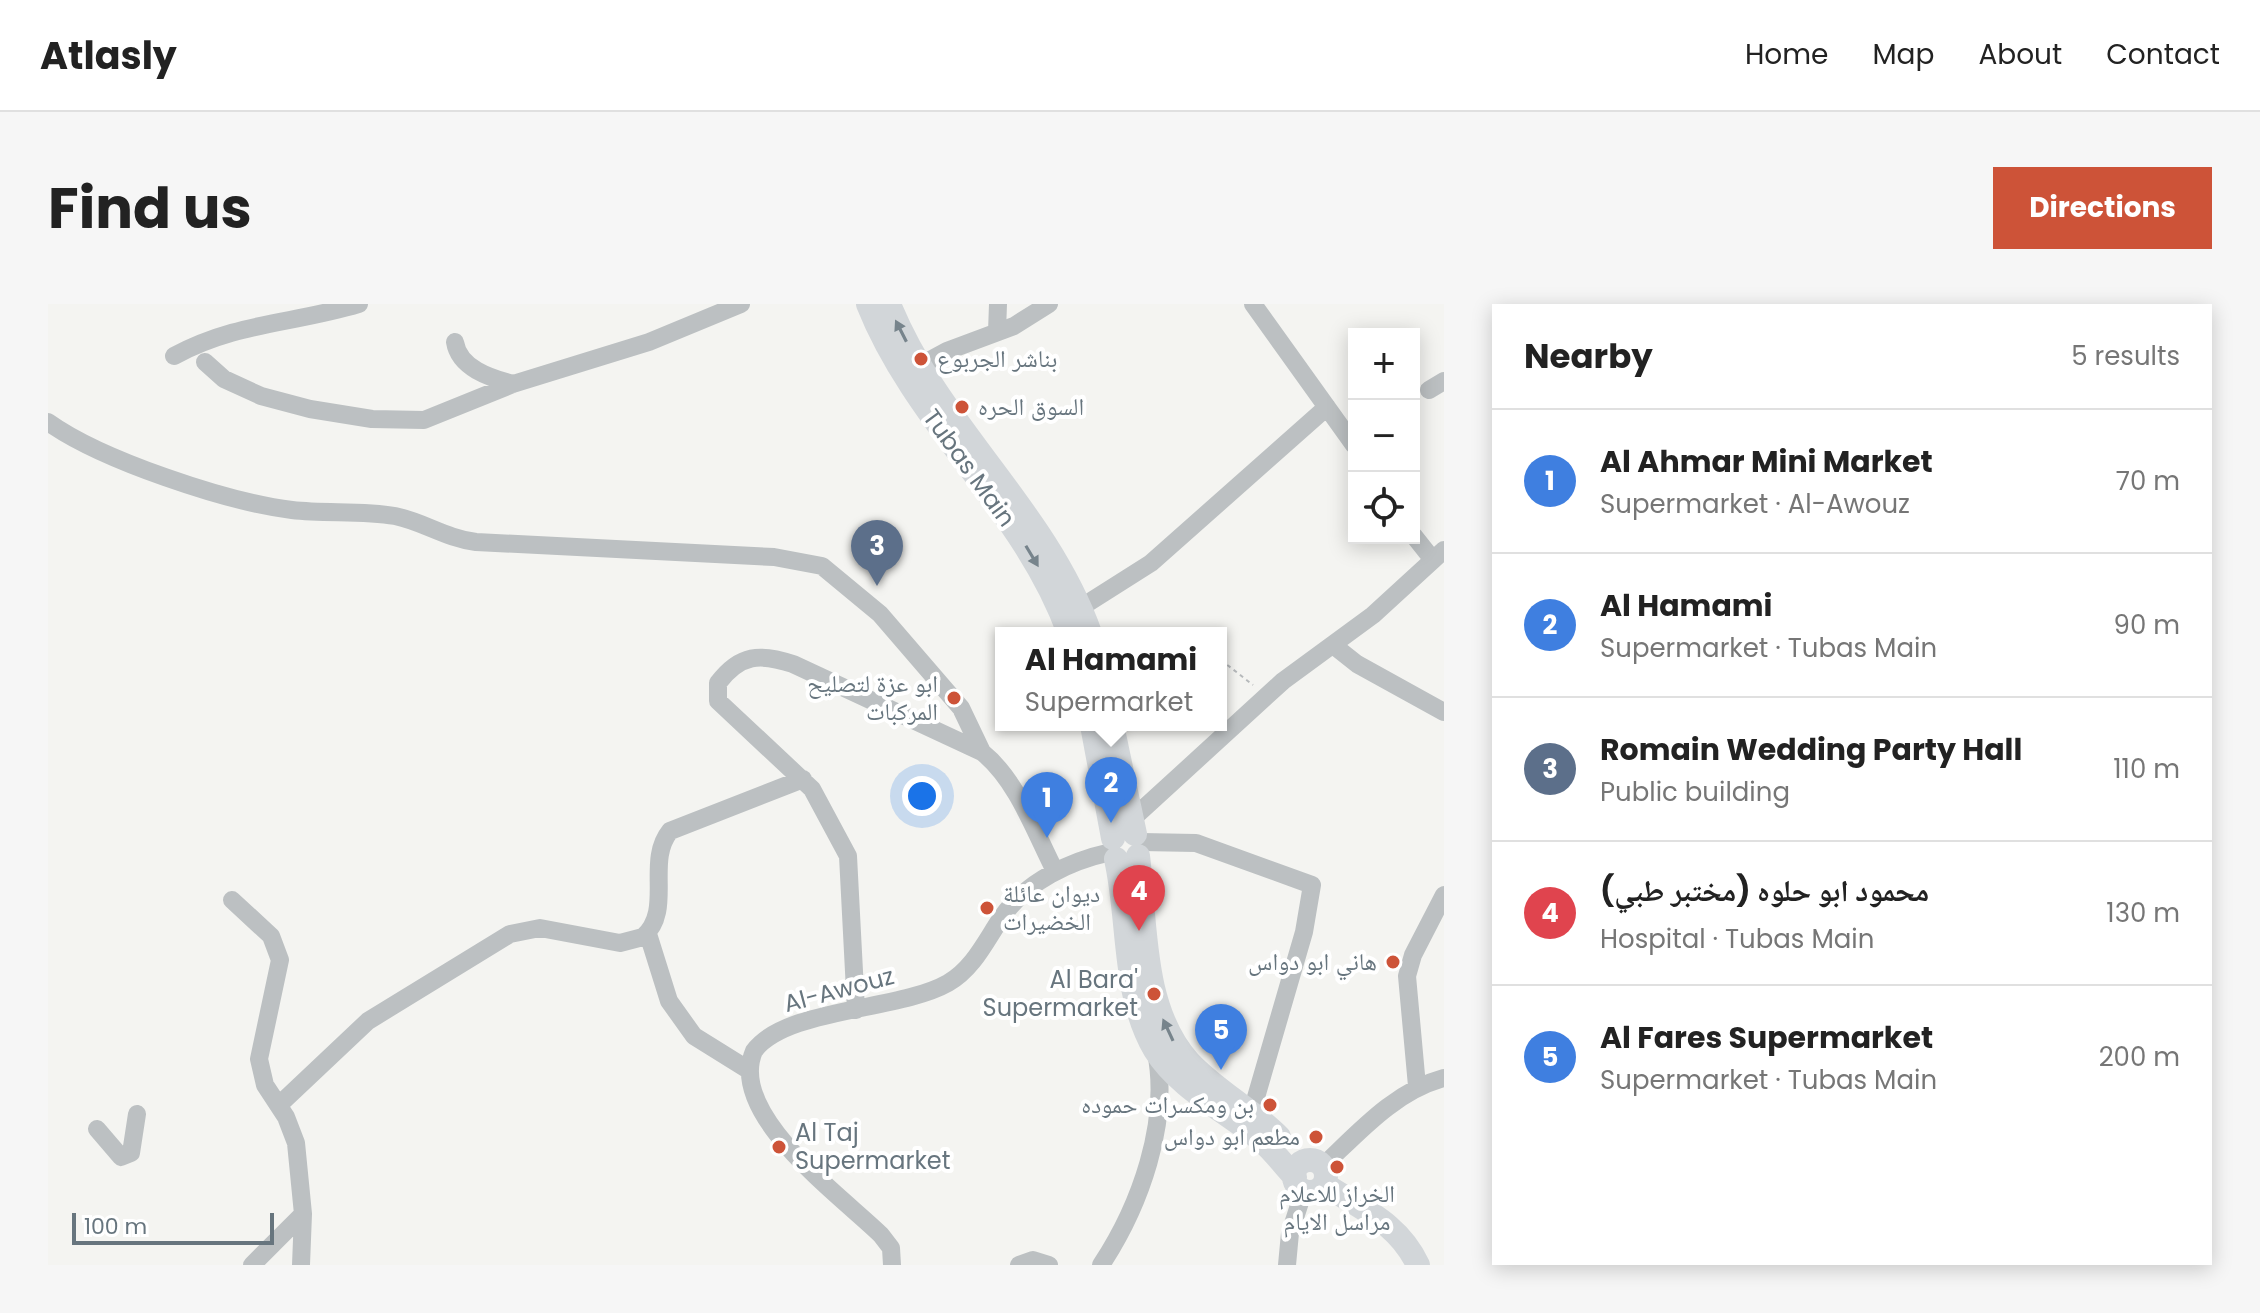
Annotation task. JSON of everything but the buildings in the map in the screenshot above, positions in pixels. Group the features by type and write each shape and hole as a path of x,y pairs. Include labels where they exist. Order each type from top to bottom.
{"main road":[{"name":"Tubas Main","path":"868,304 1030,554 1066,627"},
{"name":"Tubas Main","path":"889,304 911,370 1049,546 1088,627"},
{"path":"1094,731 1126,843 1123,891 1131,972 1144,1026 1156,1051 1173,1072 1264,1143 1309,1176 1388,1223 1400,1235 1418,1265"},
{"path":"1113,731 1126,843 1162,1019 1174,1043 1191,1064 1252,1111 1309,1176"}],"street":[{"path":"174,356 220,334 359,304"},
{"path":"205,362 224,379 261,396 310,409 372,419 424,420 513,384 649,342 741,304"},
{"path":"997,332 998,304"},
{"path":"911,370 947,351 997,332 1049,304"},
{"path":"1253,304 1348,437"},
{"path":"455,342 457,355 466,364 513,384"},
{"path":"1080,608 1151,563 1327,407"},
{"path":"48,422 97,450 199,487 290,510 398,517 446,537 476,542 774,557 822,566 880,614 961,708 982,752"},
{"path":"1126,843 1266,696 1373,615 1438,555 1420,541"},
{"path":"1333,645 1357,664 1444,712"},
{"path":"856,1010 850,863 828,816 803,779 718,701 718,683 743,658 768,655 793,664 982,752 995,762 1011,786 1055,871"},
{"path":"279,1105 368,1021 510,934 540,928 620,943 638,941 648,934 658,915 661,845 670,831 803,779"},
{"path":"1126,843 1196,843 1312,885 1304,932 1252,1111"},
{"name":"Al-Awouz","path":"747,1069 754,1051 770,1035 934,990 950,982 971,963 1004,913 1055,871 1075,860 1126,843"},
{"path":"1417,1086 1407,976 1413,955 1444,895"},
{"path":"232,900 271,936 280,960 259,1059 265,1085 279,1105 296,1143 303,1214 301,1265"},
{"path":"648,934 669,1001 694,1036 747,1069 756,1102 775,1133 881,1235 891,1248 893,1265"},
{"path":"1101,1265 1133,1203 1154,1133 1161,1086 1156,1051"},
{"path":"1287,1265 1290,1233 1309,1176 1417,1086 1444,1078"},
{"path":"97,1129 121,1157 131,1153 137,1114"},
{"path":"252,1265 303,1214"},
{"path":"1019,1265 1033,1260 1049,1265"}],"path":[{"path":"1227,665 1266,696"}],"place":[{"name":"بناشر الجربوع","path":"921,359"},
{"name":"السوق الحره","path":"962,407"},
{"name":"Romain Wedding Party Hall","path":"877,586"},
{"name":"ابو عزة لتصليح المركبات","path":"954,698"},
{"name":"Al Hamami","path":"1111,823"},
{"name":"Al Ahmar Mini Market","path":"1047,838"},
{"name":"ديوان عائلة الخضيرات","path":"987,908"},
{"name":"محمود ابو حلوه (مختبر طبي)","path":"1139,931"},
{"name":"هاني ابو دواس","path":"1393,962"},
{"name":"Al Bara' Supermarket","path":"1154,994"},
{"name":"Al Fares Supermarket","path":"1221,1070"},
{"name":"بن ومكسرات حموده","path":"1270,1105"},
{"name":"مطعم ابو دواس","path":"1316,1137"},
{"name":"Al Taj Supermarket","path":"779,1147"},
{"name":"الخراز للاعلام مراسل الايام","path":"1337,1167"}]}
